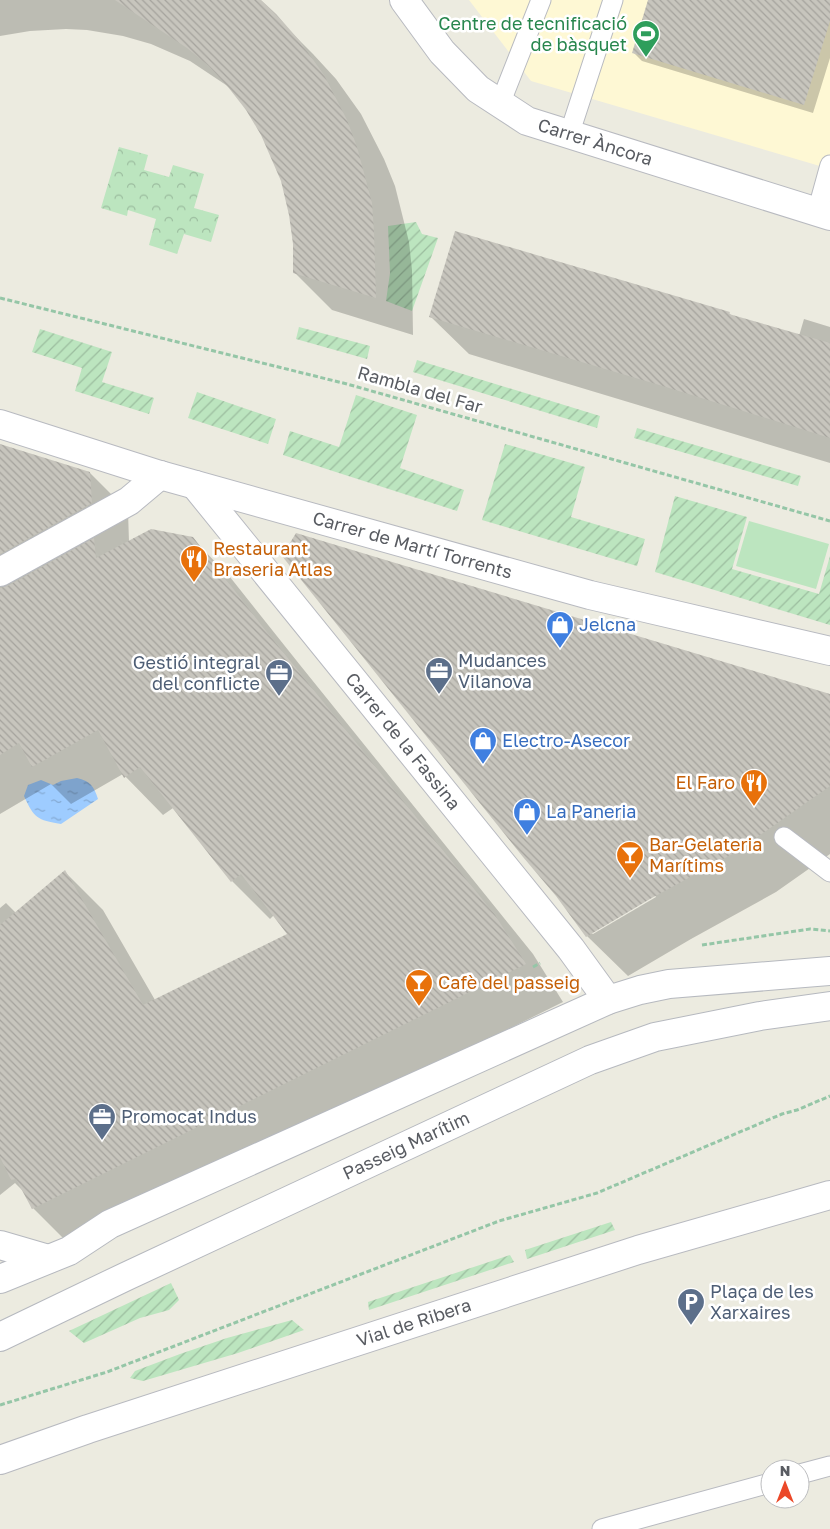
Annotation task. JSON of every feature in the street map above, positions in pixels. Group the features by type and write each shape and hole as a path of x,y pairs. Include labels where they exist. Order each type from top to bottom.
{"street":[{"name":"Carrer Àncora","path":"404,0 442,52 478,89 526,121 823,214"},
{"name":"Carrer de Martí Torrents","path":"0,424 160,475 590,595 830,651"},
{"path":"0,572 129,501 160,475"},
{"name":"Carrer de la Fassina","path":"195,485 571,949 608,1000"},
{"path":"0,1279 69,1251 110,1224 608,1000 640,990 669,984 830,971"},
{"name":"Passeig Marítim","path":"0,1338 590,1060 655,1037 760,1016 830,1006"},
{"name":"Vial de Ribera","path":"0,1460 107,1423 629,1253 830,1195"},
{"path":"0,1245 48,1258"}],"lane":[{"path":"500,104 541,0"},
{"path":"569,135 613,0"},
{"path":"823,214 830,165"},
{"path":"784,837 830,872"},
{"path":"810,1471 830,1466"},
{"path":"602,1529 760,1486"}],"path":[{"name":"Rambla del Far","path":"0,298 347,384 830,521"},
{"path":"0,1405 107,1372 500,1221 596,1193 782,1114 798,1110 830,1096"}],"shaded area":[{"path":"469,0 830,0 830,169 531,81"}],"green space":[{"path":"119,147 148,155 144,170 169,177 173,165 204,174 194,208 219,215 211,242 184,234 177,254 149,245 156,219 128,210 127,216 101,208"},
{"path":"416,222 422,234 438,238 412,311 386,301 390,273 388,226"},
{"path":"299,327 370,346 367,359 296,339"},
{"path":"40,329 112,352 102,382 154,398 149,414 75,391 82,368 32,352"},
{"path":"417,360 600,416 597,428 413,372"},
{"path":"197,392 276,419 268,444 188,418"},
{"path":"356,395 417,415 400,468 464,490 457,511 283,455 290,431 339,447"},
{"path":"637,428 801,476 798,486 634,438"},
{"path":"505,444 585,467 571,517 645,539 637,566 482,520"},
{"path":"675,496 747,517 732,569 819,594 830,556 830,625 655,572"},
{"path":"749,521 829,544 816,589 736,566"},
{"path":"611,1222 615,1230 527,1259 525,1250"},
{"path":"510,1255 514,1262 369,1310 368,1302"},
{"path":"171,1283 179,1300 169,1310 140,1318 84,1343 69,1331"},
{"path":"292,1320 304,1330 238,1353 143,1381 130,1378 135,1371 180,1354 227,1338"}],"water":[{"path":"77,778 91,785 98,799 61,824 37,817 24,796 28,785 41,780 53,785 61,781"}],"building":[{"path":"115,0 261,0 299,40 324,75 347,120 357,147 372,203 376,298 293,273 293,244 281,181 261,135 246,110 209,66 187,48"},
{"path":"648,0 830,0 830,21 804,105 632,53"},
{"path":"455,231 830,343 830,438 429,317"},
{"path":"0,444 90,472 92,503 0,554"},
{"path":"151,529 193,537 262,626 495,915 526,964 32,1209 16,1179 11,1180 0,1157 0,925 65,870 143,1005 287,934 241,874 231,882 140,767 124,778 98,730 32,767 19,743 0,755 0,588 8,586 94,538 96,558"},
{"path":"296,533 830,694 830,786 736,852 650,899 586,937 556,896 282,556"}],"place":[{"name":"Centre de tecnificació de bàsquet","path":"646,58"},
{"name":"Restaurant Braseria Atlas","path":"194,583"},
{"name":"Jelcna","path":"560,649"},
{"name":"Mudances Vilanova","path":"439,695"},
{"name":"Gestió integral del conflicte","path":"279,697"},
{"name":"Electro-Asecor","path":"483,765"},
{"name":"El Faro","path":"754,807"},
{"name":"La Paneria","path":"527,836"},
{"name":"Bar-Gelateria Marítims","path":"630,879"},
{"name":"Cafè del passeig","path":"419,1007"},
{"name":"Promocat Indus","path":"102,1141"},
{"name":"Plaça de les Xarxaires","path":"691,1326"}]}
